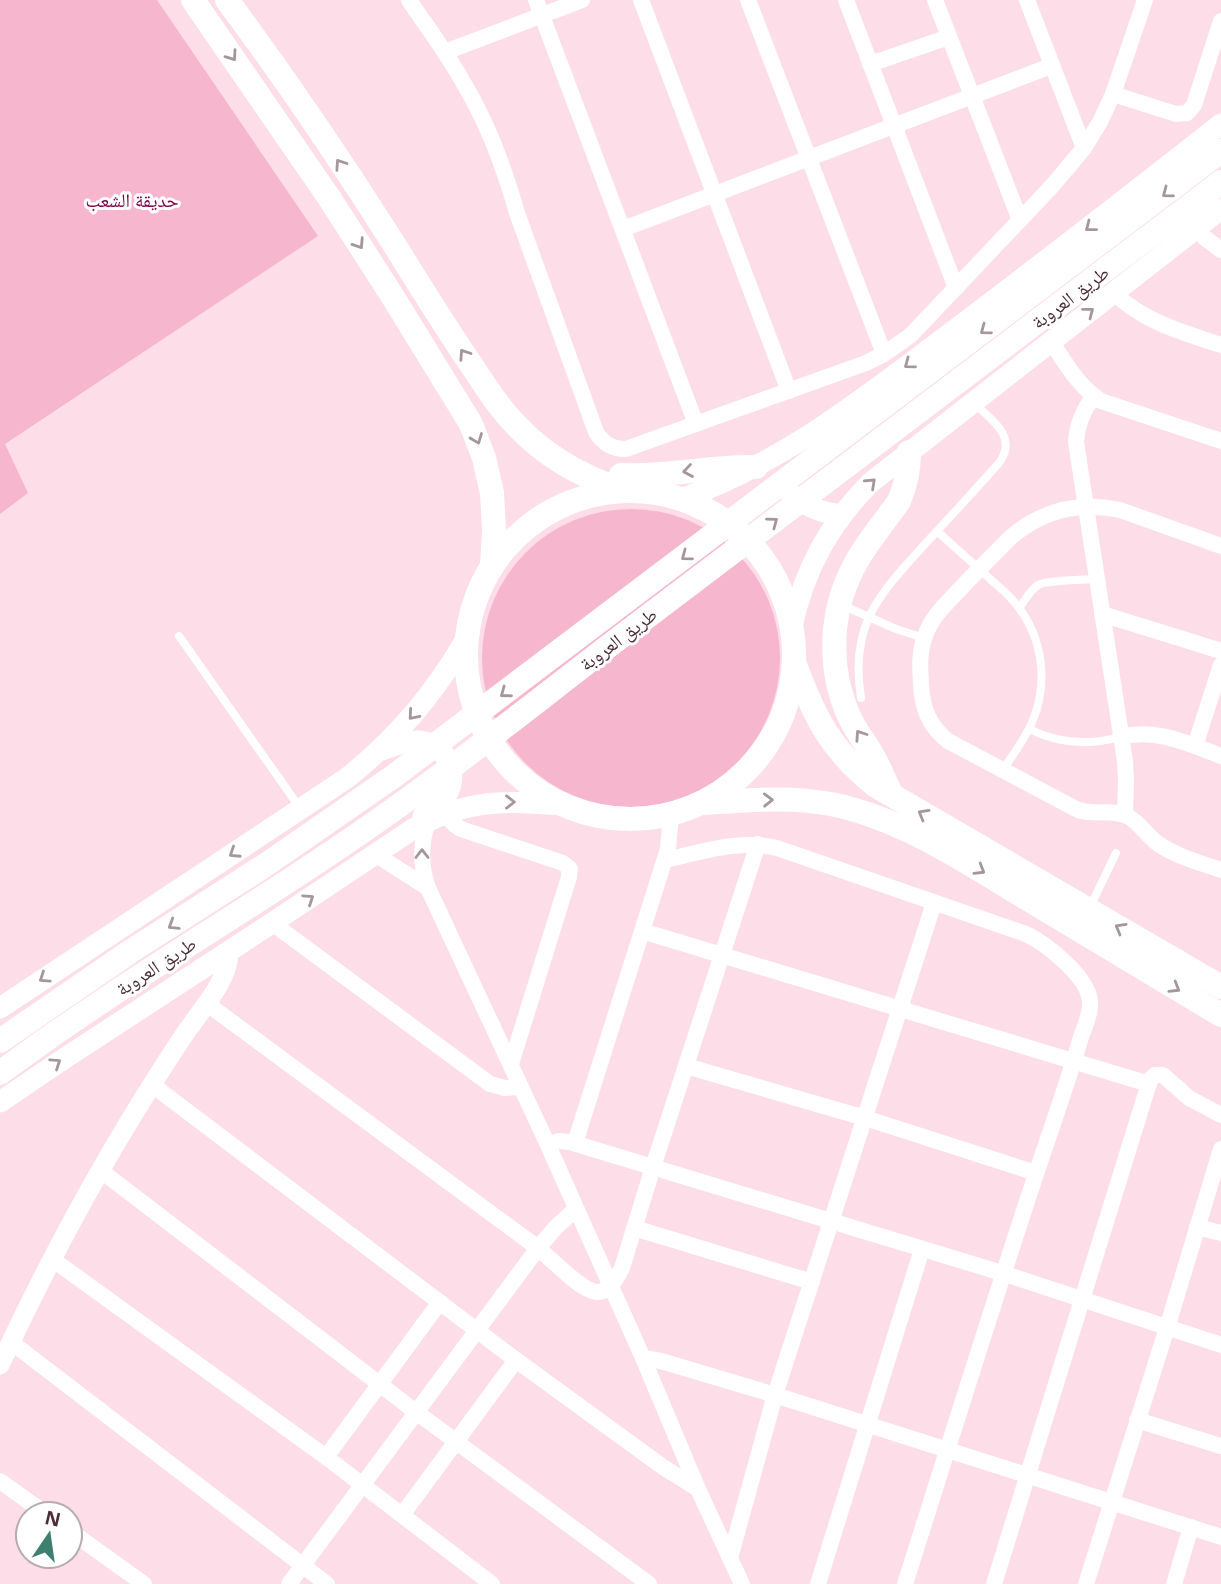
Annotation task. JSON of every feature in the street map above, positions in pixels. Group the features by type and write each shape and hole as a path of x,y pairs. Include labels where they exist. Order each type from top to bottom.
{"main road":[{"path":"193,0 330,199 463,408 478,441 490,484 495,530 492,566"},
{"path":"227,0 313,123 502,409 534,443 587,477 623,491"},
{"path":"681,499 720,485 824,426 875,390 1221,124"},
{"name":"طريق العروبة","path":"0,1041 372,791 1221,152"},
{"name":"طريق العروبة","path":"0,1073 113,994 272,893 466,757 574,672 1221,182"},
{"name":"طريق العروبة","path":"792,626 797,603 811,566 825,539 870,483 1221,209"},
{"path":"891,795 876,761 849,715 838,684 834,652 839,604 854,566 899,501 907,477 909,452"},
{"path":"570,467 638,476 763,463"},
{"path":"763,463 796,499 817,510 842,515"},
{"path":"623,491 643,491 681,499 717,515 748,540 781,588 792,626 795,665 788,703 772,739 741,776 700,803 671,814 645,818 618,818 583,812 549,797 526,781 494,746 476,713 466,667 466,639 475,600 492,566 517,536 549,512 584,497 623,491"},
{"path":"0,1008 347,778 380,750 428,698 466,639"},
{"path":"795,665 811,706 828,737 850,763 876,786 1221,987"},
{"path":"380,750 410,741 427,742 441,751 450,765 451,783 443,799 424,816 428,821"},
{"path":"700,803 768,799 811,802 854,810 915,832 1221,1015"},
{"path":"0,1102 428,821 461,808 495,802 566,805"}],"street":[{"path":"409,0 445,52 481,113 596,432 600,439 611,447 626,449 856,367 884,354 911,335 1064,174 1084,148 1113,94 1145,0"},
{"path":"445,52 539,8 582,0"},
{"path":"641,0 789,391"},
{"path":"748,0 884,354"},
{"path":"846,0 956,288"},
{"path":"934,0 1020,220"},
{"path":"1027,0 1084,148"},
{"path":"539,8 696,425"},
{"path":"1113,94 1176,114 1187,113 1194,105 1221,21"},
{"path":"870,64 949,37"},
{"path":"622,229 1051,66"},
{"path":"1196,229 1221,250"},
{"path":"1114,293 1159,324 1221,345"},
{"path":"1051,341 1074,378 1094,396 1110,405 1221,441"},
{"path":"1094,396 1083,412 1077,432 1077,452 1125,761 1125,815"},
{"path":"1221,546 1120,510 1085,506 1058,510 1033,521 1011,537 940,610 928,628 920,656 923,706 930,722 948,741 1078,810 1125,815 1136,822 1157,844 1221,870"},
{"path":"1102,614 1221,651"},
{"path":"1195,746 1221,664"},
{"path":"1120,737 1132,734 1166,736 1221,756"},
{"path":"575,1143 665,860 671,814"},
{"path":"511,1064 570,869 563,863 454,825 428,821 422,843 422,866 428,888 548,1145 742,1584"},
{"path":"665,860 728,846 758,844 777,848 1036,939 1054,951 1082,982 1089,994 1090,1007 1074,1061 1002,1273 905,1584"},
{"path":"206,1003 538,1248 590,1292 601,1292 610,1287 622,1268 758,844"},
{"path":"375,854 428,888"},
{"path":"730,1558 775,1395 934,903"},
{"path":"272,923 491,1084 505,1088 521,1087"},
{"path":"642,931 1149,1084"},
{"path":"0,1365 100,1170 151,1084 225,974 229,952"},
{"path":"686,1066 864,1118 1037,1173"},
{"path":"994,1584 1152,1077 1163,1075 1189,1098 1221,1115"},
{"path":"151,1084 516,1360 663,1467 698,1489"},
{"path":"548,1145 564,1141 575,1143 1002,1273 1221,1345"},
{"path":"1086,1584 1221,1149"},
{"path":"100,1170 416,1412 649,1584"},
{"path":"289,1584 538,1248 576,1209"},
{"path":"1197,1227 1221,1233"},
{"path":"634,1228 812,1282"},
{"path":"818,1584 922,1249"},
{"path":"52,1259 326,1457 492,1584"},
{"path":"326,1457 440,1302"},
{"path":"11,1342 327,1584"},
{"path":"643,1359 661,1361 775,1395 1221,1537"},
{"path":"402,1515 516,1360"},
{"path":"1138,1420 1221,1446"},
{"path":"0,1481 26,1500"},
{"path":"1174,1584 1191,1527"},
{"path":"84,1541 144,1584"}],"lane":[{"path":"861,698 858,671 860,644 868,618 881,594 999,463 1005,452 1005,440 1000,428 973,402"},
{"path":"937,531 1009,596 1026,618 1035,639 1041,661 1040,696 1029,729 1003,770"},
{"path":"1019,608 1039,585 1097,579"},
{"path":"839,604 868,618 924,638"},
{"path":"179,636 301,810"},
{"path":"1029,729 1056,740 1072,743 1120,737"},
{"path":"1088,909 1116,853"}],"green space":[{"name":"حديقة الشعب","path":"0,0 157,0 318,236 5,444 28,493 0,514"},
{"path":"616,509 646,509 674,515 701,526 737,552 755,575 769,601 778,629 778,687 769,715 755,741 737,764 701,790 674,801 646,807 616,807 588,801 561,790 525,764 516,753 499,728 488,701 482,673 482,643 488,615 499,588 525,552 536,543 561,526 588,515"}]}
